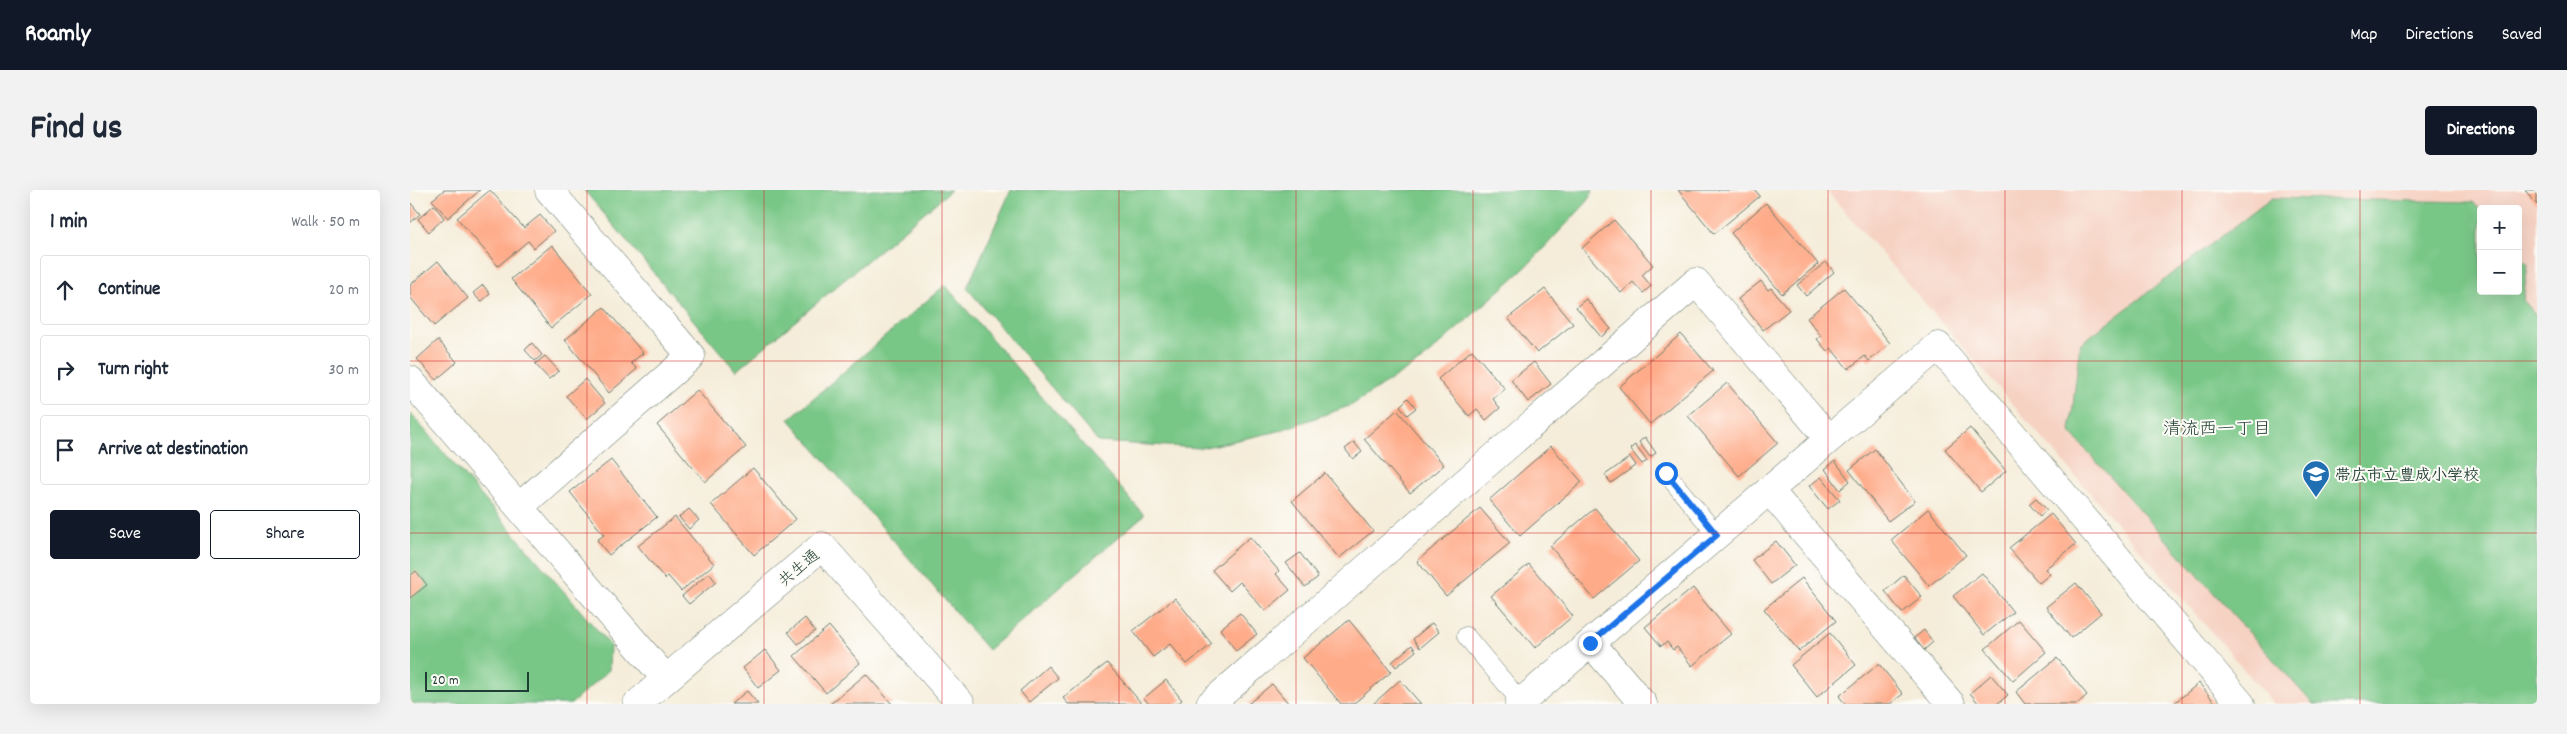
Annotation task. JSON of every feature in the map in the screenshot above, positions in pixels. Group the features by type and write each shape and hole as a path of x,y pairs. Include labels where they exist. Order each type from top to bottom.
{"street":[{"path":"519,507 691,356 549,190"},
{"path":"1210,704 1696,282 1829,439"},
{"path":"1520,703 1938,346 2241,704"},
{"path":"410,380 666,679"},
{"path":"1769,490 1951,704"},
{"name":"共生通","path":"637,704 822,546 961,704"},
{"path":"1590,643 1643,704"}],"lane":[{"path":"1666,473 1717,535"},
{"path":"1466,636 1520,703"}],"shaded area":[{"name":"帯広市立豊成小学校","path":"1826,190 2537,190 2537,704 2274,704"}],"green space":[{"path":"584,190 951,190 736,371"},
{"path":"1011,190 1593,190 1588,201 1525,268 1422,360 1352,405 1275,432 1201,448 1098,442 967,288"},
{"name":"帯広市立豊成小学校","path":"2272,198 2473,202 2477,206 2477,295 2522,295 2522,257 2528,264 2523,300 2537,316 2537,704 2313,704 2070,432 2080,344"},
{"path":"945,285 1144,515 988,650 789,419"},
{"path":"410,413 610,645 609,670 571,704 414,704 410,699"}],"building":[{"path":"444,190 480,190 448,218 432,200"},
{"path":"490,190 524,228 540,215 554,231 534,248 528,241 498,266 457,218"},
{"path":"1678,190 1755,190 1760,196 1714,234"},
{"path":"2525,190 2537,190 2537,205"},
{"path":"410,202 420,214 410,223"},
{"path":"1766,203 1818,264 1782,294 1731,233"},
{"path":"434,205 444,218 429,232 418,219"},
{"path":"1614,220 1653,265 1642,275 1651,286 1643,293 1633,282 1621,293 1582,248"},
{"path":"552,245 592,294 551,328 511,279"},
{"path":"438,261 468,298 434,326 410,297 410,285"},
{"path":"1826,262 1834,272 1806,296 1797,285"},
{"path":"1761,281 1768,290 1771,288 1789,310 1763,330 1738,299"},
{"path":"483,285 490,294 481,302 473,293"},
{"path":"1844,288 1890,343 1869,361 1865,356 1848,369 1831,348 1827,351 1817,339 1821,336 1807,318"},
{"path":"1545,289 1573,324 1537,353 1508,318"},
{"path":"1586,299 1611,329 1601,337 1576,307"},
{"path":"604,307 643,353 631,363 637,369 609,393 565,340"},
{"path":"1681,334 1713,371 1650,424 1619,387"},
{"path":"438,340 457,362 436,380 417,359"},
{"path":"532,343 542,355 535,361 525,350"},
{"path":"1472,350 1505,389 1493,399 1500,408 1486,420 1477,409 1469,416 1438,379"},
{"path":"545,356 559,371 549,379 535,364"},
{"path":"1534,362 1551,384 1528,402 1511,380"},
{"path":"585,379 605,403 587,419 566,396"},
{"path":"1727,383 1778,443 1739,476 1688,416"},
{"path":"697,390 746,447 705,482 657,425"},
{"path":"1408,398 1416,408 1407,415 1400,406"},
{"path":"1397,410 1444,465 1410,493 1364,439"},
{"path":"1970,428 2006,471 1981,492 1945,449"},
{"path":"1645,437 1656,453 1650,457 1639,442"},
{"path":"1354,442 1362,452 1353,459 1345,449"},
{"path":"1635,445 1647,461 1642,464 1630,449"},
{"path":"1551,446 1582,482 1520,536 1489,500"},
{"path":"1875,449 1915,501 1888,521 1849,470"},
{"path":"1630,457 1636,465 1611,483 1605,475"},
{"path":"611,460 657,517 609,555 597,540 604,535 570,492"},
{"path":"1835,461 1850,481 1840,490 1825,469"},
{"path":"753,468 796,519 754,555 711,504"},
{"path":"1325,473 1373,531 1339,558 1292,501"},
{"path":"1821,477 1840,500 1828,509 1809,486"},
{"path":"2036,498 2047,510 2040,516 2029,504"},
{"path":"1480,508 1510,543 1446,596 1417,561"},
{"path":"1595,508 1639,561 1594,599 1550,546"},
{"path":"689,509 699,520 689,529 679,517"},
{"path":"1928,509 1966,555 1929,586 1891,540"},
{"path":"2051,514 2076,544 2045,569 2050,574 2039,583 2009,548"},
{"path":"675,517 714,564 681,591 668,576 665,579 638,546"},
{"path":"1250,537 1279,571 1276,574 1290,590 1265,611 1240,582 1230,591 1212,570"},
{"path":"1776,541 1795,565 1771,584 1752,560"},
{"path":"1300,553 1318,577 1305,587 1286,563"},
{"path":"1529,564 1573,616 1535,648 1491,596"},
{"path":"416,571 427,585 410,598 410,576"},
{"path":"709,573 716,582 689,604 682,596"},
{"path":"1982,573 2013,612 1984,635 1953,596"},
{"path":"1904,575 1922,597 1902,613 1885,591"},
{"path":"1802,578 1836,621 1799,651 1764,609"},
{"path":"2076,583 2101,613 2071,638 2046,607"},
{"path":"1693,588 1731,634 1692,666 1677,647 1673,650 1667,642 1661,646 1645,627"},
{"path":"1175,598 1212,644 1187,664 1170,644 1153,657 1133,631"},
{"path":"1240,613 1257,634 1236,651 1220,629"},
{"path":"805,618 815,631 798,644 788,632"},
{"path":"1349,620 1391,672 1353,704 1341,704 1303,658"},
{"path":"2019,620 2046,652 2013,681 1985,649"},
{"path":"1432,623 1439,632 1420,648 1413,639"},
{"path":"829,626 860,663 826,693 794,656"},
{"path":"1924,630 1933,642 1924,650 1914,638"},
{"path":"1830,633 1856,665 1817,697 1791,665"},
{"path":"1412,645 1416,651 1396,667 1392,662"},
{"path":"765,650 781,670 758,688 743,668"},
{"path":"2057,658 2087,695 2077,704 2025,704 2016,692"},
{"path":"1107,663 1142,704 1068,704 1063,698"},
{"path":"1879,664 1903,694 1890,704 1845,704 1839,696"},
{"path":"1048,666 1058,678 1029,702 1020,691"},
{"path":"866,674 892,704 830,704"},
{"path":"1991,675 2008,695 1997,704 1979,704 1970,693"},
{"path":"1166,680 1182,700 1177,704 1149,704 1144,698"},
{"path":"1400,680 1421,704 1373,704"},
{"path":"2199,683 2216,704 2173,704"},
{"path":"1272,684 1289,704 1248,704"},
{"path":"747,691 758,704 731,704"}],"place":[{"name":"帯広市立豊成小学校","path":"2316,498"}],"district":[{"name":"清流西一丁目","path":"2217,428"}],"route":[{"path":"1590,643 1717,535 1666,473"}]}
